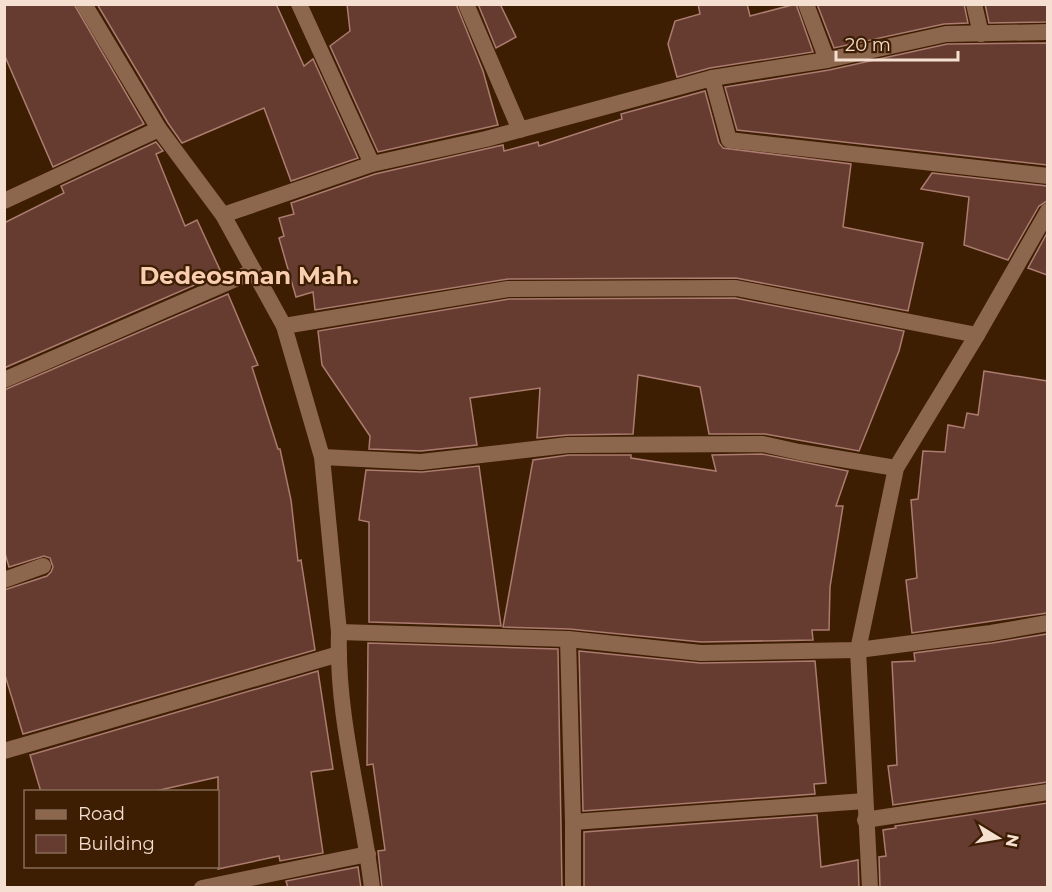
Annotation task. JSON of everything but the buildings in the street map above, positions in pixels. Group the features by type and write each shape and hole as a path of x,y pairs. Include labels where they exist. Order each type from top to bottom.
{"street":[{"path":"84,4 159,129 223,215 284,326 322,457 349,758 368,854 372,888"},
{"path":"299,4 372,164"},
{"path":"466,4 520,130"},
{"path":"806,4 827,60"},
{"path":"974,4 981,34"},
{"path":"223,215 372,164 520,130 712,78 827,60 946,34 1047,32"},
{"path":"712,78 729,140 1047,177"},
{"path":"4,201 159,129"},
{"path":"870,888 858,650 896,468 977,334 1047,211"},
{"path":"4,380 254,271"},
{"path":"284,326 508,289 736,288 977,334"},
{"path":"322,457 421,462 568,445 763,444 896,468"},
{"path":"4,580 43,566"},
{"path":"339,632 568,639 701,653 858,650 991,633 1047,623"},
{"path":"568,639 573,888"},
{"path":"4,751 339,654"},
{"path":"865,820 1047,792"},
{"path":"573,822 865,801"},
{"path":"202,888 368,854"}],"district":[{"name":"Dedeosman Mah.","path":"249,276"}]}
